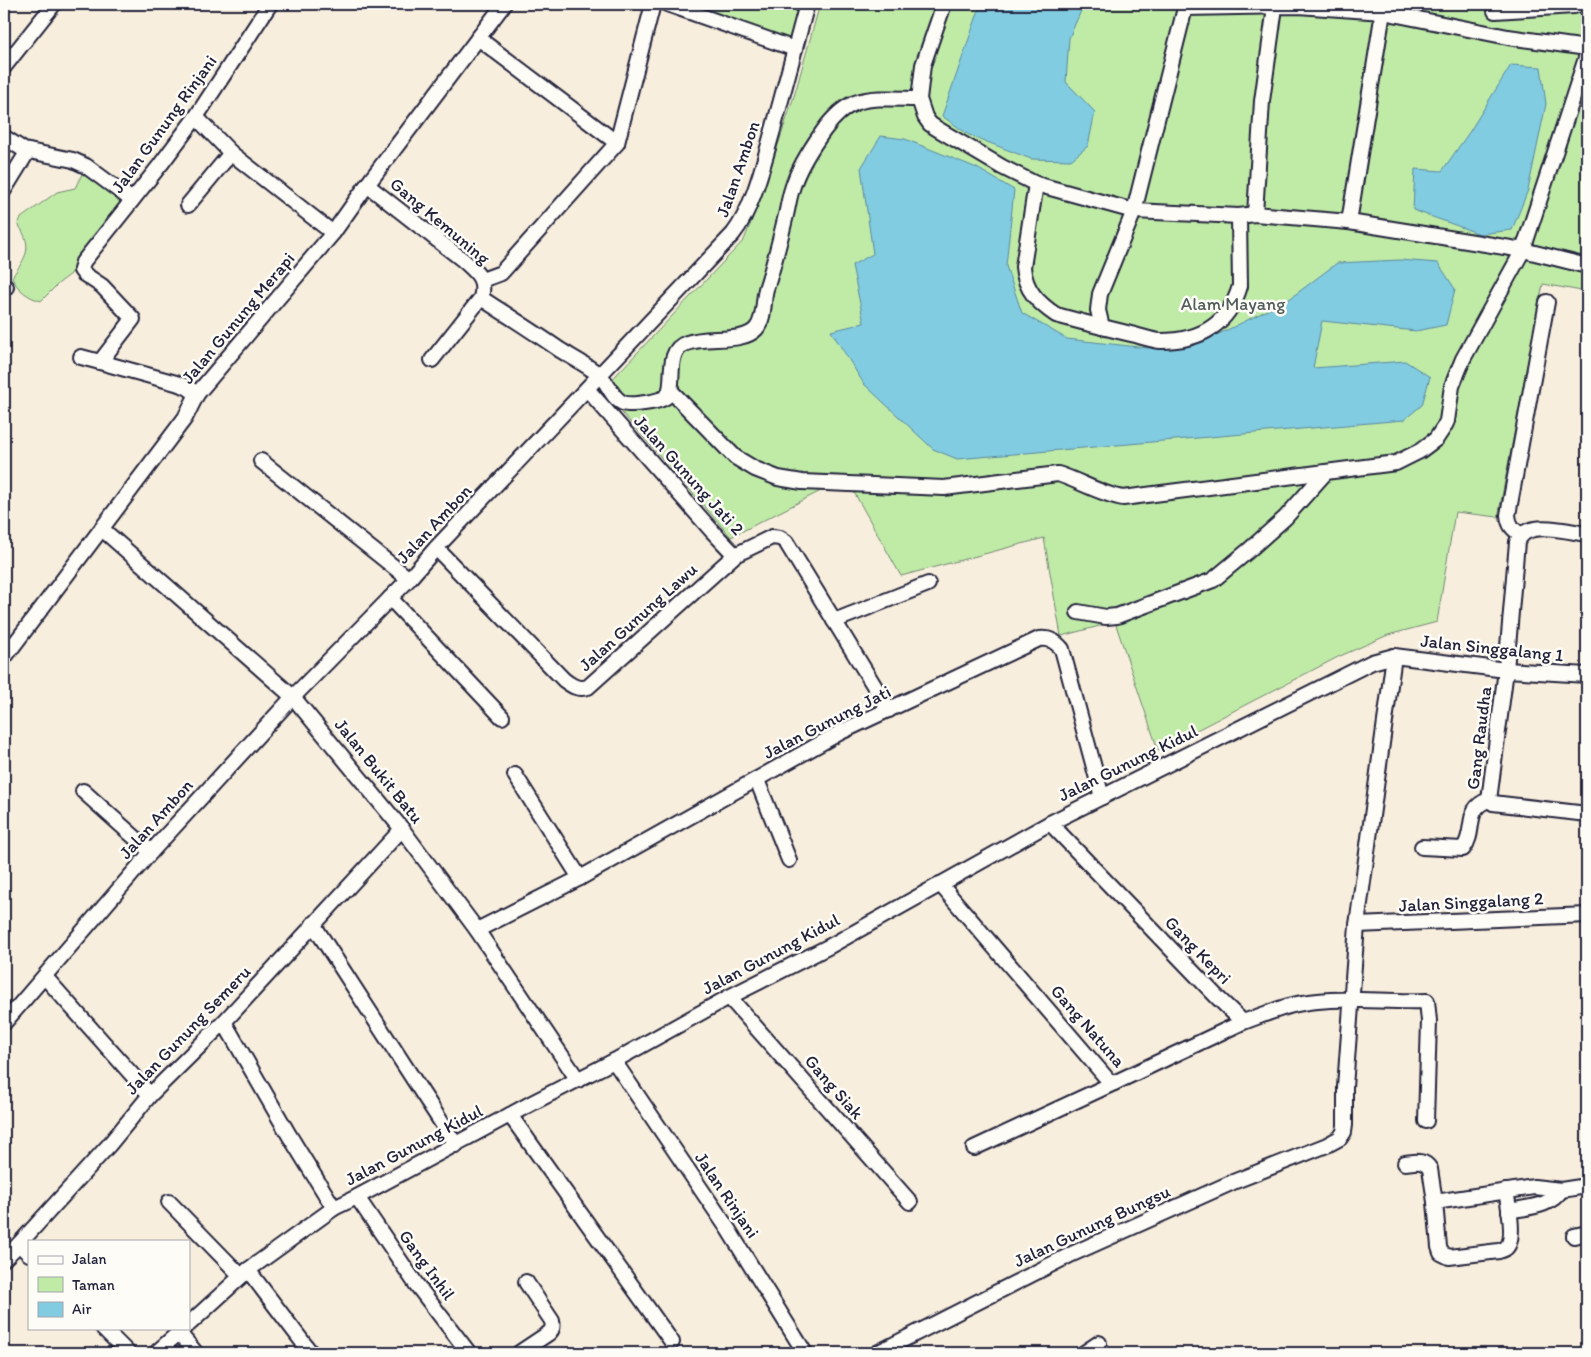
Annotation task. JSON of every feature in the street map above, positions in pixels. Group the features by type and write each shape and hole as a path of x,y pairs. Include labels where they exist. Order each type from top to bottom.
{"street":[{"path":"4,67 54,4"},
{"name":"Jalan Gunung Rinjani","path":"100,362 132,319 102,286 84,274 81,270 83,262 196,117 270,4"},
{"name":"Jalan Gunung Merapi","path":"4,658 185,418 197,394 333,233 504,4"},
{"path":"482,280 501,273 617,143 653,4"},
{"path":"667,4 795,49"},
{"name":"Jalan Ambon","path":"4,1023 151,852 293,697 409,579 436,548 740,226 762,167 807,4"},
{"path":"944,4 923,65 919,99 924,117 930,124 1002,168 1036,184 1134,210 1239,216 1255,214 1349,222 1523,250 1587,266"},
{"path":"1490,33 1496,7 1574,6 1581,4 1587,6"},
{"path":"1102,327 1098,310 1100,294 1134,210 1185,6 1275,7 1298,5 1383,12 1490,33 1587,48"},
{"path":"1255,214 1262,101 1275,7"},
{"path":"1349,222 1383,12"},
{"path":"478,38 617,143"},
{"path":"670,390 735,457 755,469 778,478 802,482 944,488 1058,474 1074,479 1110,496 1123,498 1396,463 1420,451 1436,439 1447,421 1452,386 1463,359 1523,250 1587,55"},
{"path":"432,360 481,298 600,375 618,400 623,403 638,403 662,399 667,396 670,390 672,367 676,352 680,346 702,339 733,338 752,332 759,324 792,190 802,164 816,140 834,117 854,103 866,100 919,99"},
{"path":"196,117 232,154 333,233"},
{"path":"4,137 24,150 73,160 86,166 132,200"},
{"path":"4,190 28,151"},
{"path":"188,205 232,154"},
{"path":"1036,184 1023,267 1024,279 1030,291 1041,305 1056,315 1160,341 1181,339 1204,333 1219,323 1232,305 1238,295 1240,286 1239,216"},
{"name":"Gang Kemuning","path":"367,185 477,273 482,280 483,291 481,298"},
{"path":"1547,302 1508,515 1509,523 1511,528 1521,535 1529,530 1539,528 1587,534"},
{"path":"81,357 176,383 197,394"},
{"name":"Jalan Gunung Jati 2","path":"587,389 735,555 772,537 780,538 786,542 889,710"},
{"path":"261,461 409,579"},
{"path":"1078,612 1106,617 1117,616 1213,580 1285,518 1326,472"},
{"name":"Jalan Bukit Batu","path":"102,529 293,697 402,829 477,930 578,1080"},
{"name":"Gang Raudha","path":"1521,535 1517,542 1506,670 1489,800 1493,803 1587,814"},
{"name":"Jalan Gunung Lawu","path":"436,548 564,680 572,686 583,688 588,687 735,555"},
{"path":"834,621 928,584"},
{"path":"390,598 502,717"},
{"name":"Jalan Gunung Jati","path":"477,930 580,878 841,732 1039,639 1048,638 1056,642 1062,649 1102,797"},
{"path":"1350,1000 1357,925 1394,656"},
{"name":"Jalan Singgalang 1","path":"1394,656 1506,670 1587,675"},
{"name":"Jalan Gunung Kidul","path":"190,1323 245,1273 334,1208 614,1061 729,997 830,946 1050,823 1372,662 1394,656"},
{"path":"515,775 580,878"},
{"path":"756,780 788,860"},
{"path":"83,791 151,852"},
{"path":"1422,847 1463,848 1468,843 1474,810 1482,802 1489,800"},
{"name":"Gang Kepri","path":"1050,823 1218,998 1244,1022"},
{"name":"Jalan Gunung Semeru","path":"31,1240 150,1095 224,1022 402,829"},
{"name":"Gang Natuna","path":"940,884 1109,1080 1114,1083 1244,1022"},
{"name":"Jalan Singgalang 2","path":"1357,925 1587,915"},
{"path":"313,924 456,1145"},
{"path":"44,977 150,1095"},
{"name":"Gang Siak","path":"729,997 910,1202"},
{"path":"1244,1022 1302,1003 1350,1000 1427,1002 1429,1021 1426,1121"},
{"name":"Jalan Gunung Bungsu","path":"877,1353 1072,1254 1233,1182 1337,1141 1344,1132 1350,1000"},
{"path":"224,1022 288,1135 334,1208"},
{"name":"Jalan Rinjani","path":"614,1061 728,1229 805,1353"},
{"path":"974,1148 1114,1083"},
{"path":"510,1115 672,1342"},
{"path":"1405,1163 1421,1162 1430,1169 1439,1247 1441,1253 1449,1257 1506,1249 1510,1243 1511,1233 1506,1191"},
{"path":"1435,1202 1534,1187 1561,1190 1587,1186"},
{"path":"1509,1211 1551,1202 1561,1190"},
{"name":"Gang Inhil","path":"357,1197 416,1284 469,1353"},
{"path":"169,1202 245,1273 311,1353"},
{"name":"Jalan Gunung Semeru","path":"4,1259 24,1249"},
{"path":"519,1353 543,1338 553,1327 552,1321 526,1282"},
{"path":"105,1330 128,1353"},
{"name":"Jalan Gunung Kidul","path":"156,1353 182,1330"},
{"path":"185,1330 196,1353"},
{"path":"1084,1353 1099,1342"}],"green space":[{"path":"680,4 801,4 794,22 790,42"},
{"name":"Alam Mayang","path":"820,4 1587,4 1587,292 1543,284 1498,517 1455,512 1437,622 1388,635 1338,657 1158,750 1115,622 1061,636 1044,538 901,576 846,478 731,537 602,390 744,240 761,197 795,93"},
{"path":"83,172 89,172 125,200 79,260 71,274 41,301 36,300 20,289 12,277 24,258 27,246 23,232 18,224 21,218 57,192 75,188"}],"water":[{"path":"981,4 1084,4 1069,38 1066,82 1095,112 1088,146 1071,160 1031,159 969,135 942,116"},
{"path":"1511,65 1541,67 1546,104 1528,190 1512,230 1480,234 1413,210 1415,169 1442,171 1470,131"},
{"path":"881,136 905,139 977,168 1014,190 1006,266 1022,313 1067,339 1147,348 1219,334 1288,300 1337,263 1400,260 1438,263 1455,289 1446,325 1416,331 1322,321 1313,368 1405,361 1430,377 1422,405 1404,420 957,459 933,449 864,384 831,331 864,323 852,265 873,254 861,168"}]}
